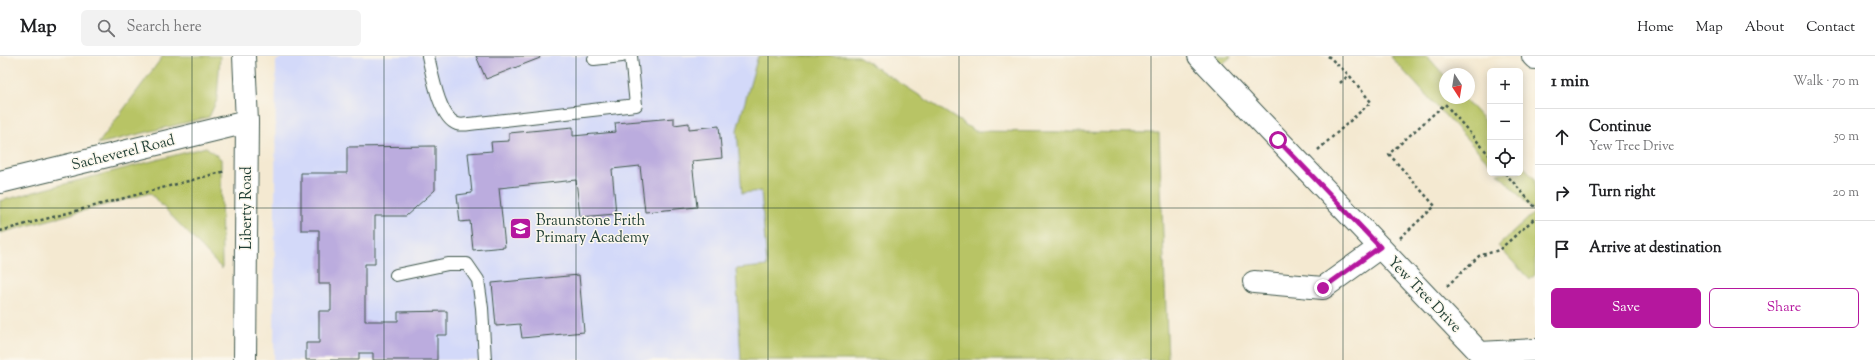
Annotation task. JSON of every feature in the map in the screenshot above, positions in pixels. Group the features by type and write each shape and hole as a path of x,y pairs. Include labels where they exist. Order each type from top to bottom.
{"street":[{"name":"Liberty Road","path":"244,56 247,122 245,360"},
{"name":"Yew Tree Drive","path":"1199,56 1382,250 1432,300 1480,353 1535,350"},
{"name":"Sacheverel Road","path":"0,182 247,122"},
{"path":"1254,282 1323,288 1382,250"}],"lane":[{"path":"428,56 439,100 448,117 457,124 479,123 636,105 631,56"},
{"path":"594,59 622,56"},
{"path":"396,275 448,264 467,264 478,280 482,308 485,360"}],"path":[{"path":"1301,165 1371,102 1349,75 1328,56"},
{"path":"1340,83 1349,75"},
{"path":"1382,250 1435,206 1389,154 1445,104 1487,153"},
{"path":"0,231 246,165"},
{"path":"1508,176 1535,207"},
{"path":"1432,300 1479,256 1499,250 1535,218"}],"shaded area":[{"name":"Braunstone Frith Primary Academy","path":"285,56 758,56 737,130 742,192 761,191 767,266 736,269 741,360 274,360 276,61"}],"green space":[{"path":"163,56 220,56 217,100 209,117 98,144"},
{"path":"758,56 858,56 975,131 1159,133 1168,360 741,360 736,269 767,266 761,191 742,193 737,130"},
{"path":"1199,56 1232,56 1213,72"},
{"path":"1390,56 1427,56 1439,69 1439,104 1469,104 1487,124 1487,161"},
{"path":"206,147 221,159 222,269 150,193 0,233 0,201"},
{"path":"1523,165 1535,179 1535,212 1501,176 1523,176"},
{"path":"1535,212 1535,275 1530,280 1498,246"}],"building":[{"path":"476,56 539,56 540,58 486,79"},
{"path":"674,118 674,125 689,123 689,129 719,126 722,158 692,161 697,207 645,212 640,166 612,169 616,214 580,217 576,180 499,188 505,247 473,250 470,221 460,222 457,195 472,193 468,153 492,151 491,142 509,141 509,133 573,127 573,136 616,132 615,123"},
{"path":"435,146 435,190 406,216 375,216 375,264 365,264 365,321 398,321 398,312 447,311 447,335 437,335 437,360 373,360 373,353 359,353 359,360 306,360 306,343 319,343 319,311 331,311 331,284 319,284 319,230 301,230 301,173 347,173 347,147"},
{"path":"579,275 584,332 522,338 520,324 496,326 492,283"}],"place":[{"name":"Braunstone Frith Primary Academy","path":"520,229"}],"route":[{"path":"1278,140 1380,247 1323,288"}]}
